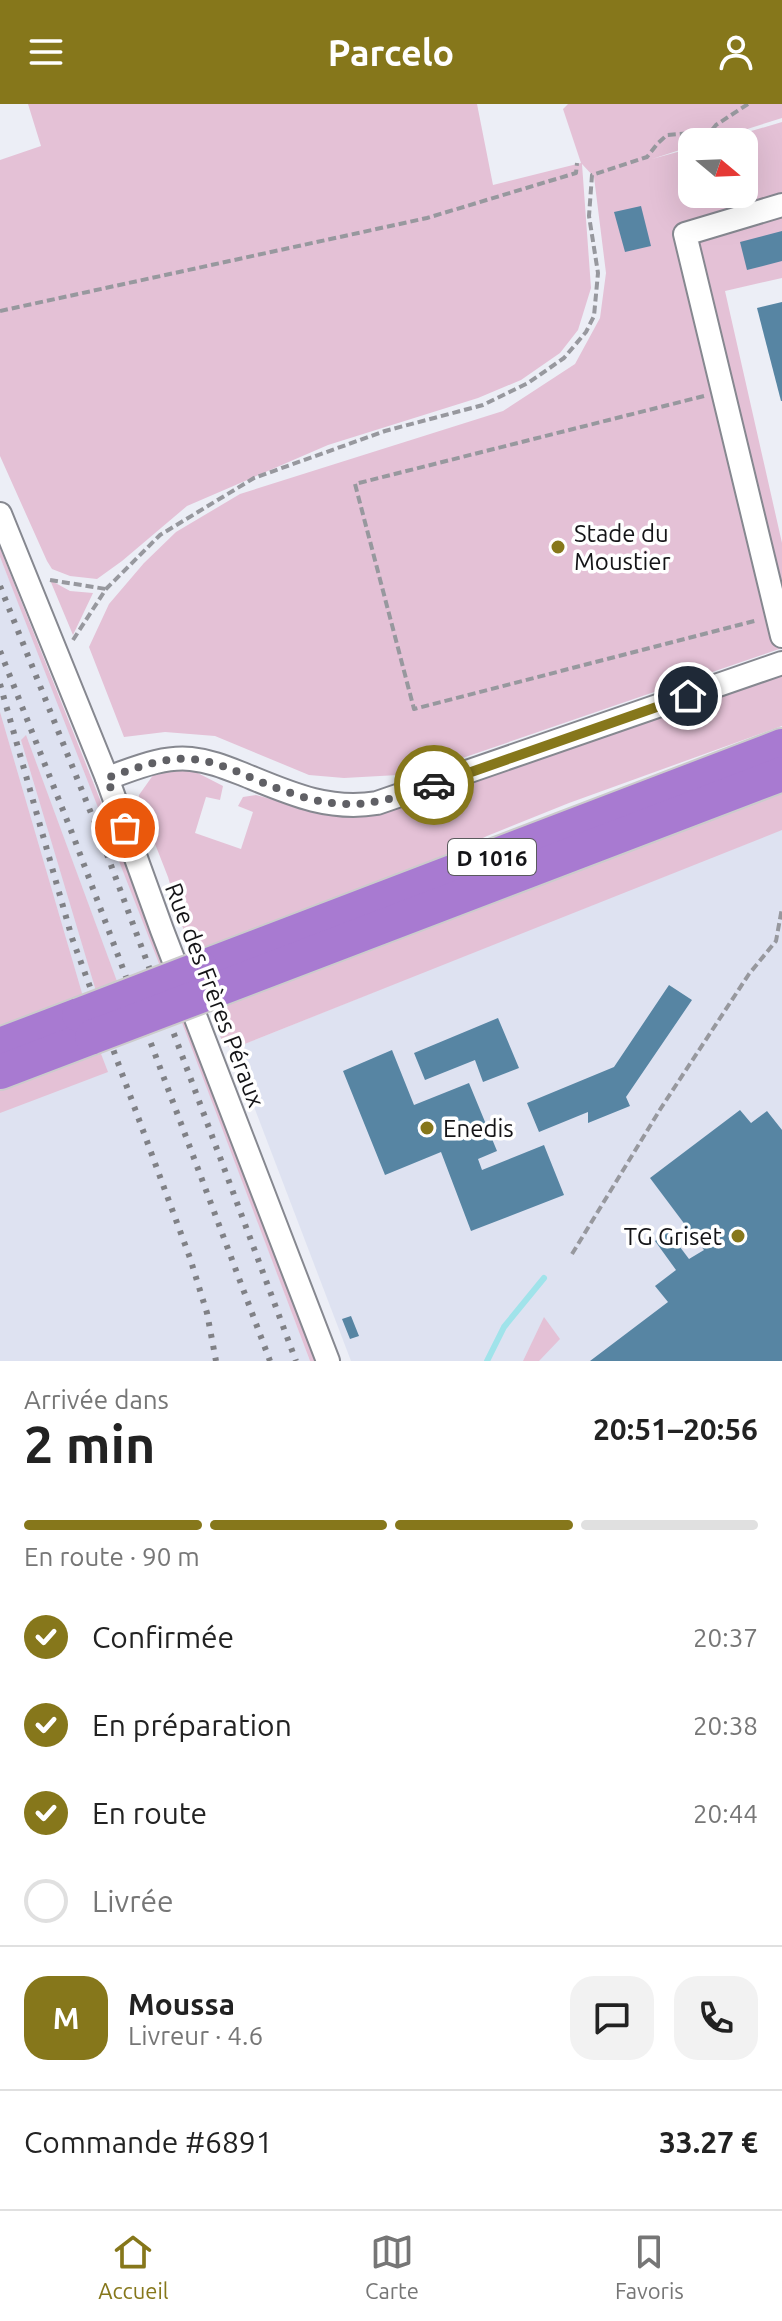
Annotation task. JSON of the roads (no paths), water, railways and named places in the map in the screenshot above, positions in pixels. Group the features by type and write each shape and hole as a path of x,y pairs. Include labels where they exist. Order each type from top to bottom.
{"highway":[{"name":"D 1016","path":"204,981 782,746"},
{"name":"D 1016","path":"0,1072 85,1026 782,774"},
{"name":"D 1016","path":"0,1045 85,1026"}],"street":[{"path":"782,205 685,234 782,636"},
{"name":"Rue des Frères Péraux","path":"0,514 107,778 162,930 328,1361"},
{"path":"107,778 156,761 190,759 221,765 311,801 348,806 377,803 782,663"}],"waterway":[{"path":"487,1361 504,1327 544,1278"}],"railway":[{"path":"0,586 99,833 296,1361"},
{"path":"0,651 74,838 270,1361"},
{"path":"0,684 72,938 190,1258 207,1313 216,1361"}],"place":[{"name":"Stade du Moustier","path":"558,547"},
{"name":"Enedis","path":"427,1128"},
{"name":"TG Griset","path":"738,1236"}]}
